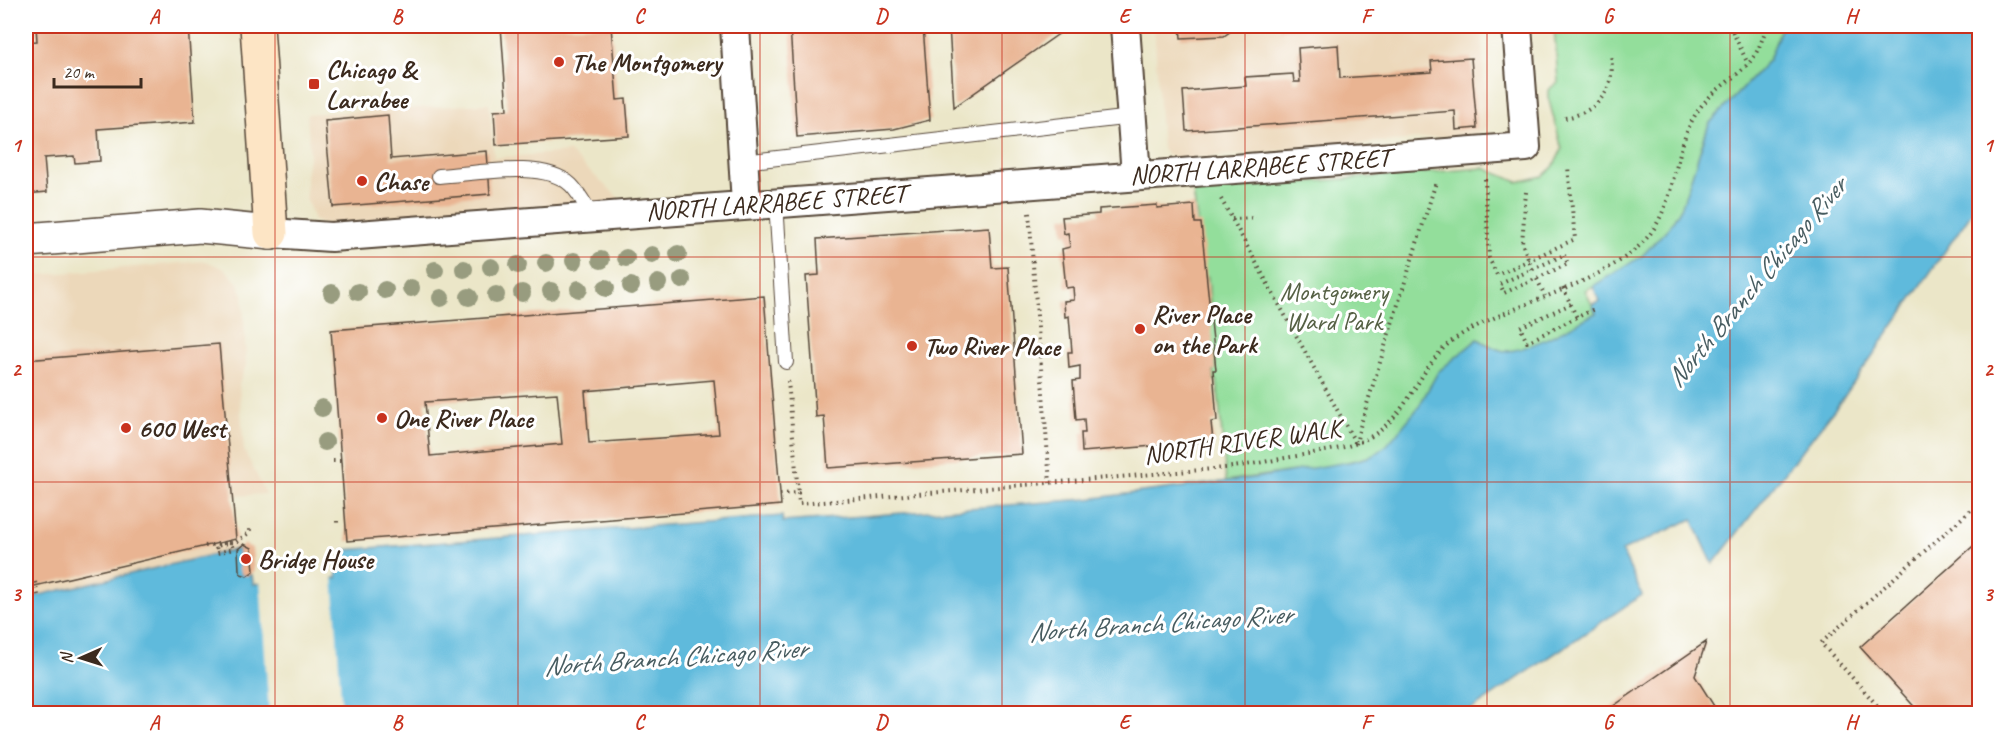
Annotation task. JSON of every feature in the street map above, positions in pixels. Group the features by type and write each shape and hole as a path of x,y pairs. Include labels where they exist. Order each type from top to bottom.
{"main road":[{"path":"257,26 271,233"}],"street":[{"path":"735,26 746,204"},
{"path":"1125,26 1136,176"},
{"name":"NORTH LARRABEE STREET","path":"26,240 200,226 331,237 1526,147 1517,26"}],"lane":[{"path":"743,162 1132,117"},
{"path":"439,177 534,170 554,174 572,185 593,217"},
{"path":"776,202 786,362"}],"path":[{"path":"1730,26 1748,64"},
{"name":"NORTH RIVER WALK","path":"780,494 798,493 799,504 1050,483 1258,464 1356,445 1381,431 1404,405 1424,372 1453,340 1479,323 1563,288 1630,254 1654,228 1670,197 1686,139 1697,112 1748,64 1758,50 1767,26"},
{"path":"1565,118 1588,111 1599,103 1611,81 1613,69 1611,55"},
{"path":"1356,445 1446,153"},
{"path":"1484,173 1489,258 1497,275 1575,239 1568,167"},
{"path":"1526,192 1522,243 1532,269"},
{"path":"1220,196 1356,445"},
{"path":"1029,213 1050,483"},
{"path":"1232,219 1256,218"},
{"path":"1564,255 1568,264 1504,293 1500,284 1532,269 1564,255"},
{"path":"1537,279 1545,296"},
{"path":"1563,288 1577,318"},
{"path":"1571,304 1520,327 1527,342 1594,309"},
{"path":"786,362 798,493"},
{"path":"333,461 342,461"},
{"path":"1885,714 1821,643 1980,502"},
{"path":"205,546 231,542 233,549 217,553 216,546 226,544 236,542 250,532 250,527"},
{"path":"34,582 38,595"}],"shaded area":[{"path":"1154,26 1481,26 1488,126 1477,134 1180,159 1167,155 1162,149"},
{"path":"489,104 494,158 569,152 624,203 323,225 314,220 306,198 306,175 310,153 307,114"},
{"name":"600 West","path":"206,261 225,269 238,283 243,294 246,365 239,384 244,450 266,494 232,496 238,549 26,599 26,276"}],"green space":[{"name":"Montgomery Ward Park","path":"1554,26 1782,26 1769,60 1709,124 1682,206 1670,226 1642,256 1609,279 1585,290 1596,313 1550,337 1514,350 1500,350 1478,339 1438,372 1418,408 1402,429 1387,445 1372,456 1335,465 1226,481 1217,380 1214,380 1213,370 1216,369 1207,303 1210,303 1208,277 1205,277 1193,191 1484,168 1518,182 1543,176 1553,167 1562,149 1548,97 1548,90 1558,82"}],"water":[{"name":"North Branch Chicago River","path":"1782,26 1979,26 1979,202 1841,401 1713,564 1692,519 1622,551 1642,595 1466,713 26,713 26,598 238,549 241,574 252,575 253,584 337,578 337,565 344,561 344,550 782,516 783,522 1087,499 1260,477 1372,456 1387,445 1418,408 1438,372 1478,339 1500,350 1514,350 1550,337 1596,313 1592,304 1599,301 1593,286 1642,256 1670,226 1682,206 1709,124 1769,60"}],"pier":[{"path":"333,575 342,713 269,713 260,580"}],"building":[{"path":"36,26 188,26 195,122 98,129 100,161 75,163 74,156 44,158 47,192 26,194 26,42 37,41"},
{"name":"The Montgomery","path":"501,26 611,26 617,100 626,99 629,136 496,145 494,111 507,110"},
{"path":"790,26 923,26 930,120 894,129 797,137"},
{"path":"949,26 1070,26 954,107"},
{"path":"1180,26 1238,26 1224,36 1181,38"},
{"path":"1280,26 1320,26 1320,27 1280,30"},
{"path":"1338,45 1340,78 1432,72 1431,61 1471,58 1477,128 1456,130 1455,111 1186,131 1183,91 1246,86 1245,77 1293,74 1294,82 1300,82 1298,48"},
{"path":"388,115 391,159 487,151 490,194 333,207 325,121"},
{"name":"River Place on the Park","path":"1157,205 1157,208 1194,205 1195,223 1201,223 1216,370 1213,370 1217,421 1211,422 1213,441 1082,452 1081,433 1085,433 1084,419 1076,420 1073,381 1080,380 1080,366 1069,368 1068,352 1072,352 1069,316 1065,317 1064,301 1074,300 1073,287 1066,288 1062,249 1070,247 1068,233 1064,234 1062,217 1099,214 1099,209"},
{"name":"Two River Place","path":"989,227 992,268 1008,267 1022,454 828,468 824,416 816,417 806,276 819,275 817,239"},
{"name":"One River Place","path":"764,296 781,505 347,541 331,330","holes":["714,380 719,434 589,443 585,391","557,393 562,444 430,456 425,402"]},
{"name":"600 West","path":"219,344 236,539 26,588 26,360"},
{"path":"1980,540 1980,714 1921,714 1860,647"},
{"name":"Bridge House","path":"244,544 252,548 254,571 247,576 241,574 239,570 238,549"},
{"path":"1706,642 1695,676 1719,714 1602,714"}],"place":[{"name":"The Montgomery","path":"559,62"},
{"name":"Chicago & Larrabee","path":"314,84"},
{"name":"Chase","path":"362,181"},
{"name":"River Place on the Park","path":"1140,329"},
{"name":"Two River Place","path":"912,346"},
{"name":"One River Place","path":"382,418"},
{"name":"600 West","path":"126,428"},
{"name":"Bridge House","path":"246,559"}]}
